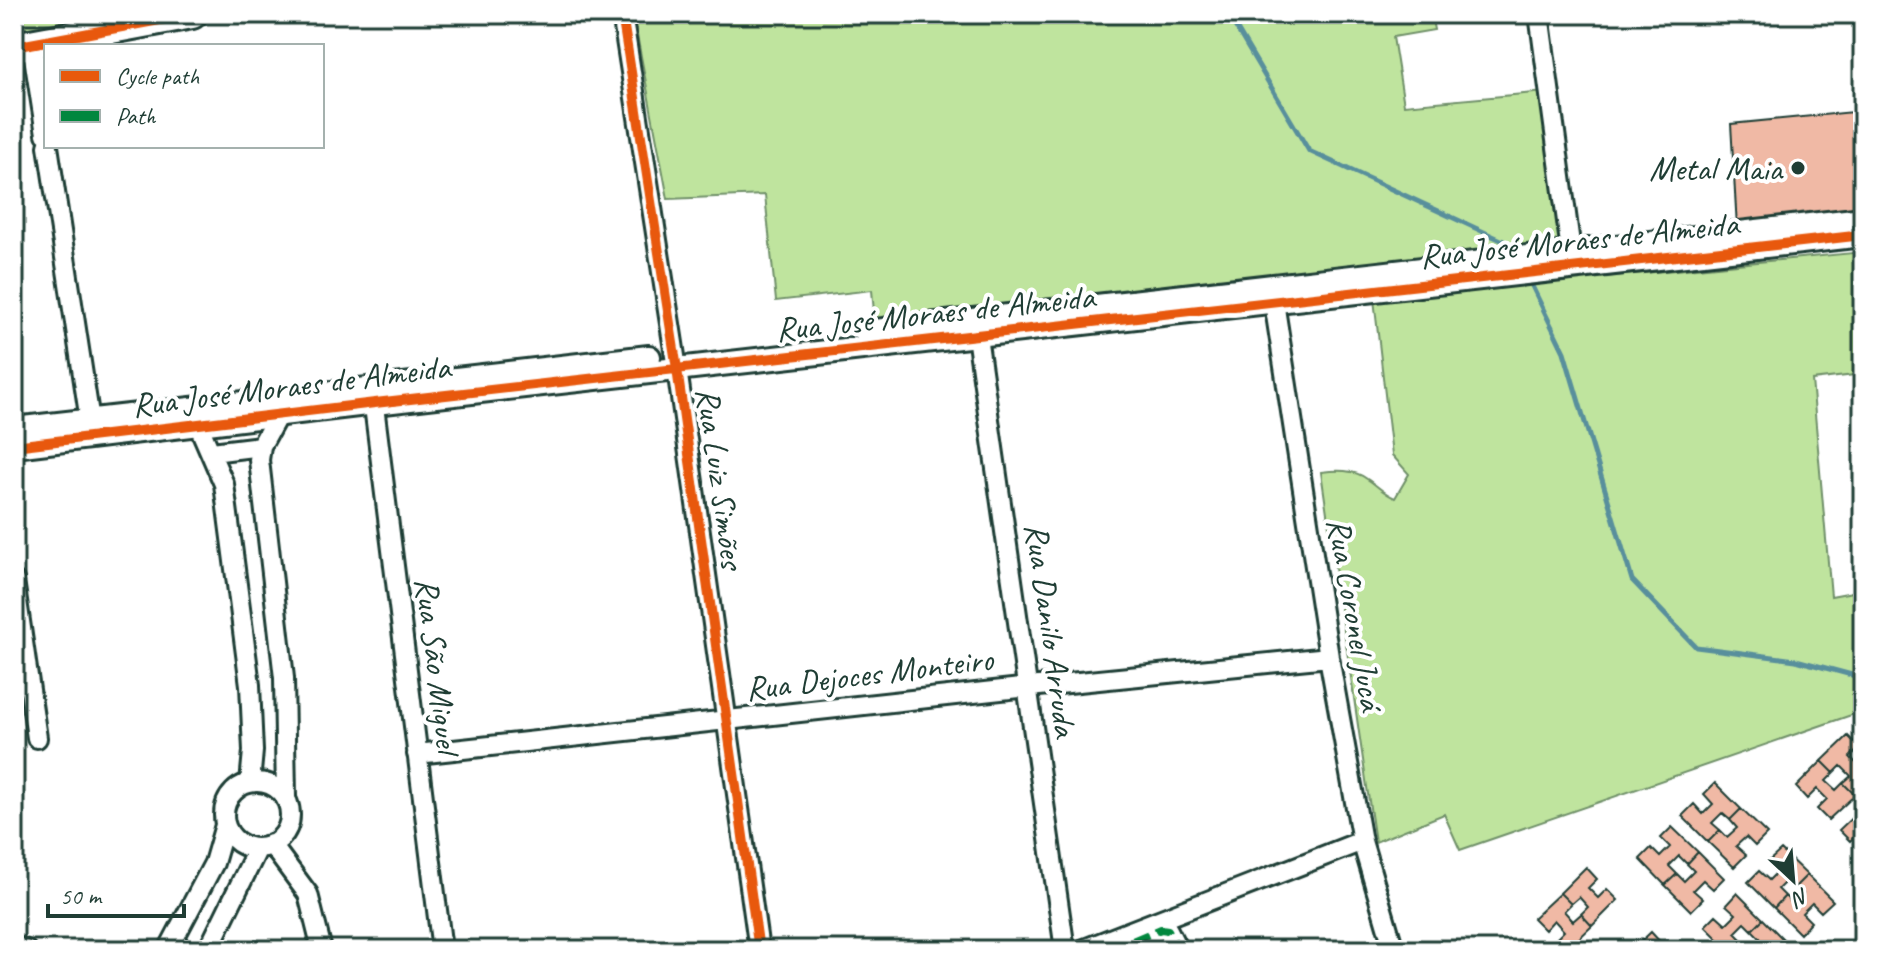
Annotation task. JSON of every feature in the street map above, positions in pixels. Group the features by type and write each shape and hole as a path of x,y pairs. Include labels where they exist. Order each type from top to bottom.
{"highway":[{"path":"23,45 192,14"}],"street":[{"name":"Rua Luiz Simões","path":"622,14 676,361 759,950"},
{"path":"1539,14 1572,260"},
{"path":"23,45 44,126"},
{"path":"48,148 91,429"},
{"name":"Rua José Moraes de Almeida","path":"1816,233 1863,219"},
{"name":"Rua José Moraes de Almeida","path":"14,446 91,429 373,395 1816,233 1863,235"},
{"name":"Rua Coronel Jucá","path":"1272,294 1329,657 1362,841 1394,950"},
{"name":"Rua Danilo Arruda","path":"975,327 1065,950"},
{"name":"Rua José Moraes de Almeida","path":"196,416 278,415 373,395"},
{"name":"Rua São Miguel","path":"373,395 442,950"},
{"path":"225,825 233,837 244,845 264,846 282,836 289,824 284,678 260,478 261,446 278,415"},
{"path":"196,416 224,484 245,648 253,751 250,783"},
{"name":"Rua José Moraes de Almeida","path":"14,429 91,429"},
{"path":"212,452 261,446"},
{"path":"236,566 272,562"},
{"path":"14,580 37,738"},
{"path":"245,648 280,643"},
{"name":"Rua Dejoces Monteiro","path":"417,754 1329,657"},
{"path":"168,950 214,863 225,825 224,812 228,799 237,788 263,782 286,797"},
{"path":"1082,950 1362,841"},
{"path":"208,950 264,846"},
{"path":"264,846 308,894 322,950"},
{"path":"1111,950 1161,929 1168,930 1178,950"},
{"path":"14,946 26,950"}],"green space":[{"path":"14,14 192,14 14,47"},
{"path":"633,14 1431,14 1434,30 1393,37 1404,105 1546,92 1568,249 875,323 872,290 776,301 765,195 668,199"},
{"path":"1863,252 1863,374 1812,380 1831,596 1863,590 1863,711 1460,850 1444,814 1375,842 1321,472 1356,473 1395,498 1409,474 1392,455 1374,299"}],"building":[{"name":"Metal Maia","path":"1863,111 1863,211 1737,227 1731,124"},
{"path":"1848,736 1860,748 1850,757 1860,767 1863,764 1863,786 1855,795 1843,783 1851,776 1841,766 1834,773 1822,761"},
{"path":"1822,761 1834,773 1826,781 1836,790 1843,783 1855,795 1828,820 1817,809 1827,799 1817,789 1807,799 1796,787"},
{"path":"1715,783 1741,809 1730,820 1722,813 1712,823 1720,830 1708,842 1682,816 1694,804 1703,814 1713,804 1704,794"},
{"path":"1863,807 1863,836 1860,832 1850,841 1839,830"},
{"path":"1741,809 1767,834 1755,846 1746,837 1736,846 1746,855 1734,867 1708,842 1720,830 1727,837 1737,828 1730,820"},
{"path":"1672,827 1698,852 1687,864 1679,856 1669,866 1677,874 1665,885 1640,859 1651,848 1660,857 1670,847 1661,838"},
{"path":"1781,850 1807,875 1795,887 1788,879 1778,889 1785,896 1774,908 1748,882 1759,871 1769,880 1779,870 1769,861"},
{"path":"1698,852 1724,878 1713,889 1703,880 1693,890 1703,899 1691,911 1665,885 1677,874 1684,881 1694,871 1687,864"},
{"path":"1586,867 1597,879 1588,888 1598,898 1607,889 1618,900 1592,926 1581,914 1588,907 1579,897 1571,904 1560,893"},
{"path":"1807,875 1833,901 1821,912 1812,903 1802,913 1811,922 1800,934 1774,908 1785,896 1793,904 1803,894 1795,887"},
{"path":"1560,893 1571,904 1564,911 1573,921 1581,914 1592,926 1567,950 1555,940 1564,931 1554,920 1545,930 1533,918"},
{"path":"1737,893 1763,919 1752,930 1745,923 1735,933 1742,940 1729,950 1705,926 1716,915 1726,924 1736,914 1726,905"},
{"path":"1763,919 1789,945 1784,950 1769,947 1765,950 1732,950 1742,940 1750,948 1760,938 1752,930"},
{"path":"1651,932 1662,944 1655,950 1632,950"}],"waterway":[{"path":"1228,14 1309,151 1512,245 1515,250"},
{"path":"1531,284 1564,352 1632,580 1696,647 1796,660 1863,678"}],"marked path":[{"path":"1111,950 1161,929 1168,930 1178,950"}],"cycle path":[{"path":"14,47 192,14"},
{"path":"622,14 677,369 759,950"},
{"path":"14,446 1863,235"}],"place":[{"name":"Metal Maia","path":"1798,168"}]}
